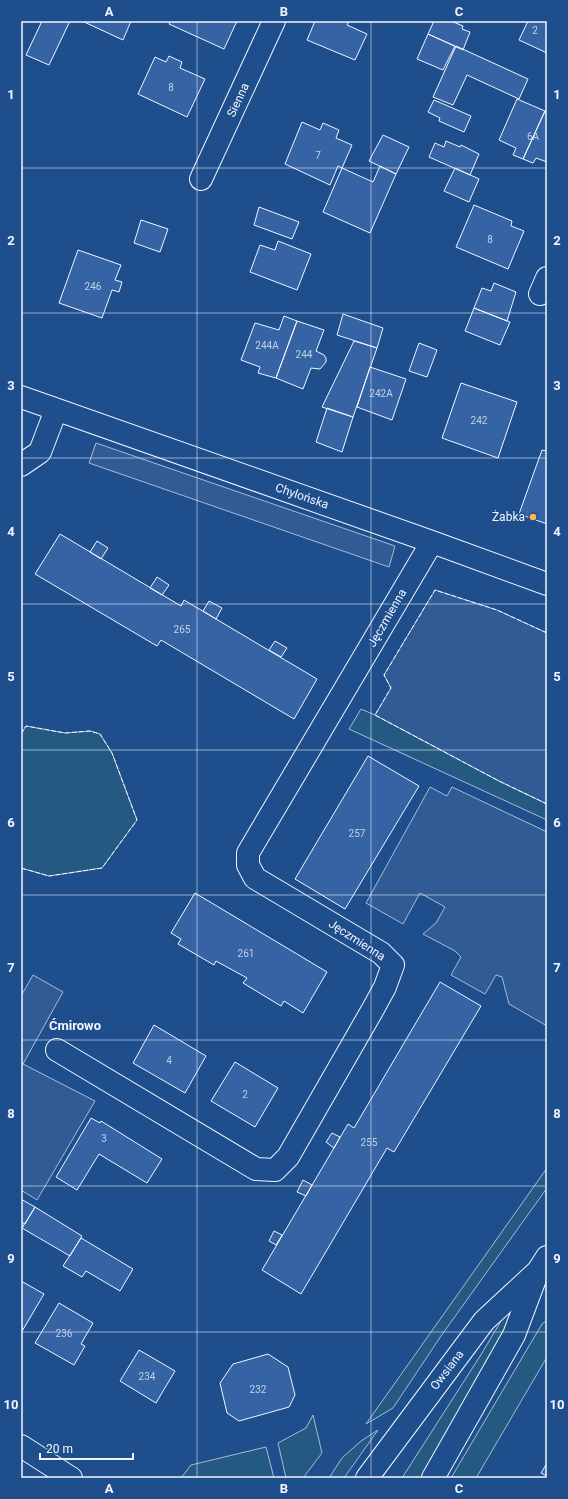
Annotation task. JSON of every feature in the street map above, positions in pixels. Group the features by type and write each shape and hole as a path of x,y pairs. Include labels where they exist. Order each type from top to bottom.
{"street":[{"name":"Sienna","path":"201,179 274,21"},
{"name":"Chylońska","path":"21,397 547,584"},
{"path":"21,465 40,452 56,410"},
{"name":"Jęczmienna","path":"57,1050 256,1169 275,1170 288,1157 373,1009 385,987 393,965 381,953 255,878 248,865 248,852 432,542"},
{"name":"Owsiana","path":"367,1478 484,1320 542,1264"},
{"name":"Owsiana","path":"433,1478 514,1335 542,1264"},
{"path":"21,1446 71,1478"}],"shaded area":[{"path":"96,443 395,546 389,567 89,463"},
{"path":"435,590 497,610 547,633 547,804 499,781 375,715 391,688 384,675"},
{"path":"361,709 499,781 547,804 547,820 349,729"},
{"path":"26,726 65,733 90,731 100,734 112,753 137,820 102,868 49,876 21,868 21,734"},
{"path":"430,787 447,796 452,787 547,832 547,1026 509,1004 502,977 496,975 485,994 451,975 461,957 455,951 423,934 436,923 445,907 420,893 403,924 366,903"},
{"path":"33,975 63,992 23,1064 95,1101 37,1200 21,1190 21,996"},
{"path":"547,1168 547,1188 441,1336 393,1408 366,1424"},
{"path":"524,1296 421,1478 402,1478 482,1353 514,1299"},
{"path":"547,1320 547,1357 476,1478 451,1478 542,1324"},
{"path":"313,1415 322,1453 303,1478 286,1478 278,1443 306,1428"},
{"path":"378,1430 344,1478 329,1478 342,1458 361,1441"},
{"path":"266,1447 274,1478 181,1478 191,1465"}],"building":[{"path":"42,21 70,21 49,65 26,55"},
{"path":"82,21 131,21 123,40"},
{"path":"171,21 237,21 224,49 169,24"},
{"path":"315,21 349,21 347,25 367,34 355,60 307,40"},
{"path":"434,21 451,21 463,26 462,29 470,32 463,50 428,34"},
{"path":"528,21 547,21 547,53 519,40"},
{"path":"428,34 455,46 443,70 417,59"},
{"path":"456,46 528,79 519,99 467,75 453,105 433,97"},
{"path":"169,56 182,62 180,68 205,79 187,117 138,94 155,57 166,62"},
{"path":"517,99 545,111 523,159 513,155 516,148 499,140"},
{"path":"434,100 471,116 464,132 439,121 440,118 428,112"},
{"path":"545,111 547,112 547,162 536,158 533,163 523,159"},
{"path":"302,122 320,130 323,123 339,130 336,138 352,145 342,168 338,166 330,185 285,164"},
{"path":"383,135 409,147 396,174 369,161"},
{"path":"446,141 460,147 461,145 479,154 470,175 429,157 435,143 444,147"},
{"path":"380,166 396,174 370,233 323,212 342,168 373,182"},
{"path":"455,168 479,179 469,202 444,191"},
{"path":"474,205 512,221 511,226 524,231 508,269 456,247"},
{"path":"259,207 299,222 292,239 254,225"},
{"path":"141,220 168,229 160,252 134,243"},
{"path":"278,241 311,254 297,290 250,272 260,245 275,250"},
{"path":"78,250 121,265 115,280 122,282 119,292 112,290 102,318 59,303"},
{"path":"494,283 516,292 507,321 474,308 482,288 491,291"},
{"path":"474,308 510,322 500,345 465,331"},
{"path":"343,314 383,328 377,348 337,335"},
{"path":"284,316 297,321 276,378 258,373 260,367 241,360 255,323 279,330"},
{"path":"297,321 324,330 316,351 324,355 326,362 320,369 311,368 303,389 276,378"},
{"path":"354,341 377,348 353,417 322,407"},
{"path":"419,343 437,350 427,377 409,371"},
{"path":"370,367 406,379 392,420 357,407"},
{"path":"461,383 517,402 498,458 442,438"},
{"path":"327,408 353,417 342,452 316,442"},
{"path":"542,450 547,451 547,524 519,514"},
{"path":"60,534 181,606 184,600 317,679 294,719 161,640 157,646 35,574"},
{"path":"97,541 108,548 101,559 90,552"},
{"path":"157,577 169,585 162,595 150,588"},
{"path":"209,601 222,608 216,619 203,611"},
{"path":"275,641 287,648 281,657 269,650"},
{"path":"368,756 419,786 345,909 295,879"},
{"path":"195,893 327,972 303,1013 284,1001 281,1006 243,983 247,978 216,961 214,965 178,944 181,939 171,933"},
{"path":"440,982 481,1006 394,1152 387,1148 301,1294 262,1270 348,1124 354,1128"},
{"path":"154,1025 206,1056 185,1093 133,1063"},
{"path":"235,1062 278,1088 255,1127 211,1101"},
{"path":"91,1118 100,1123 101,1121 162,1159 147,1183 99,1154 77,1190 56,1177"},
{"path":"332,1133 340,1137 334,1148 326,1142"},
{"path":"303,1180 312,1185 306,1196 297,1192"},
{"path":"21,1199 35,1207 25,1224 21,1222"},
{"path":"35,1207 82,1236 70,1256 22,1228"},
{"path":"274,1231 282,1235 276,1245 269,1241"},
{"path":"81,1238 133,1269 120,1291 86,1271 82,1277 63,1266"},
{"path":"21,1281 44,1294 21,1333"},
{"path":"59,1303 93,1323 81,1344 85,1346 74,1365 35,1343"},
{"path":"139,1350 175,1371 156,1403 120,1381"},
{"path":"268,1354 288,1367 295,1395 289,1407 239,1421 227,1413 220,1383 233,1364"},
{"path":"547,1463 547,1476 541,1473"}],"fence":[{"path":"547,633 497,610 435,590 384,675 391,688 375,715 499,781 547,804"},
{"path":"21,734 26,726 65,733 90,731 100,734 112,753 137,820 102,868 49,876 21,868"}],"place":[{"name":"Żabka","path":"533,517"}],"district":[{"name":"Ćmirowo","path":"75,1025"}]}
